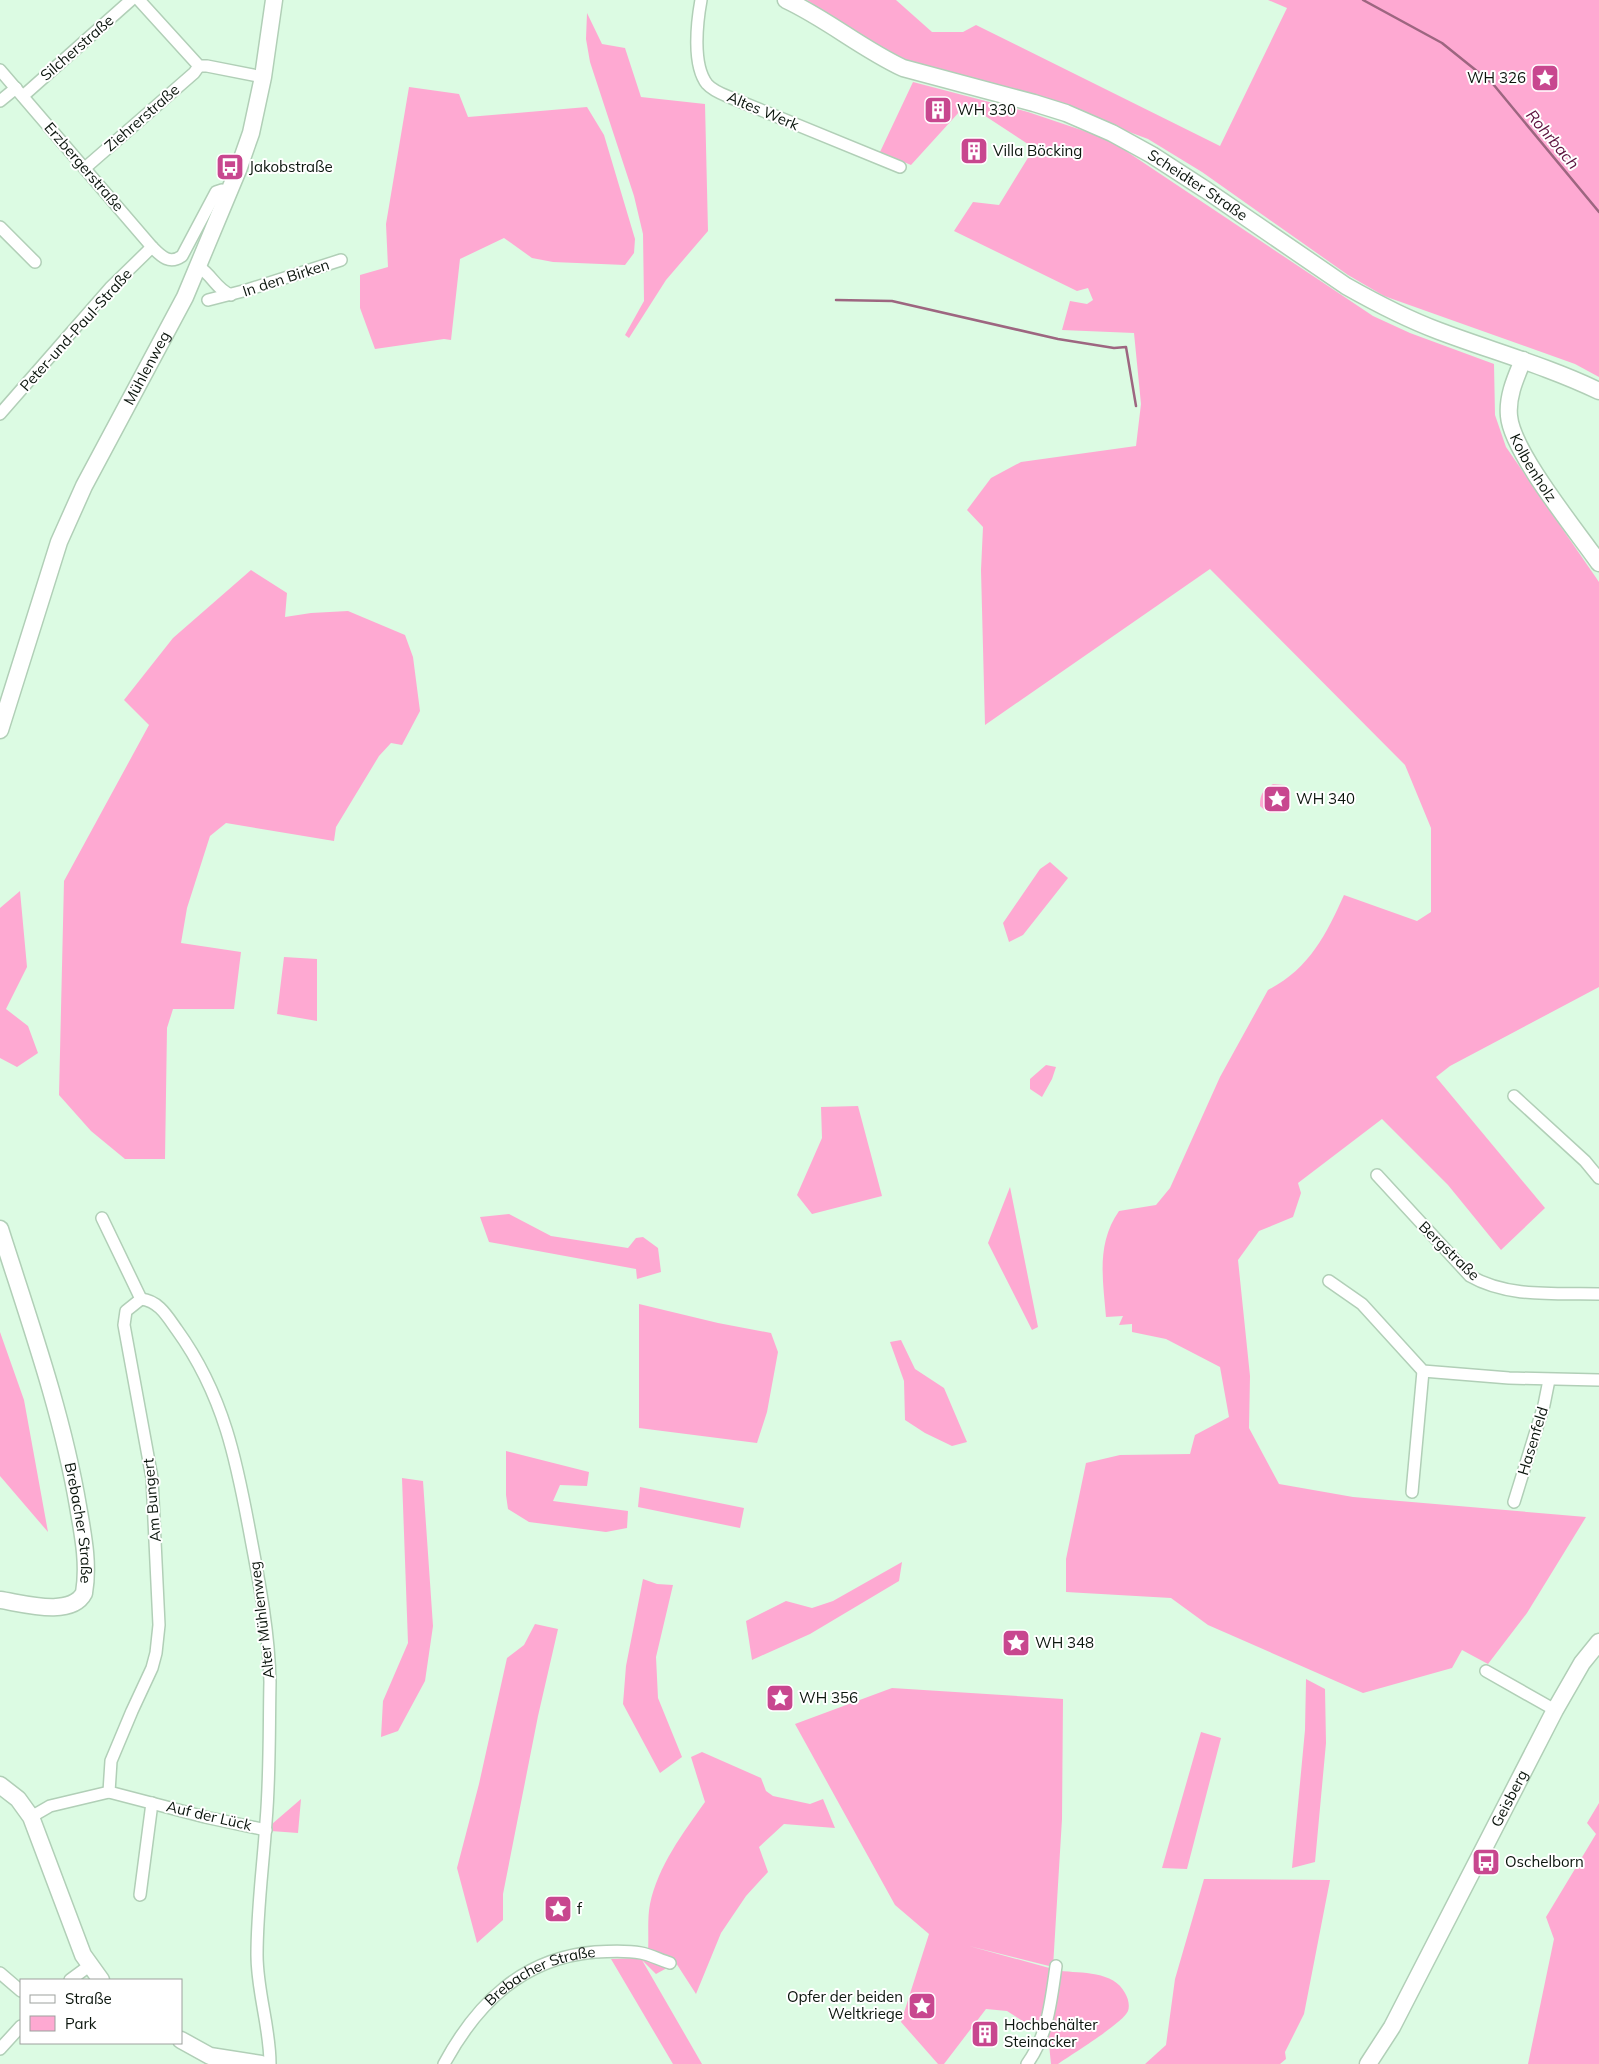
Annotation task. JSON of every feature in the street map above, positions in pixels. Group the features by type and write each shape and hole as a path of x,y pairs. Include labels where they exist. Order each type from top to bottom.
{"street":[{"name":"Silcherstraße","path":"0,101 19,92 131,0"},
{"path":"139,0 199,66 208,66 263,77"},
{"name":"Mühlenweg","path":"0,730 59,542 84,486 185,297 238,170 251,133 263,77 274,0"},
{"name":"Altes Werk","path":"701,0 697,23 697,45 703,76 707,84 715,91 900,167"},
{"name":"Scheidter Straße","path":"786,0 903,68 1034,103 1066,113 1112,133 1152,155 1346,286 1378,305 1437,330 1574,379 1599,391"},
{"name":"Ziehrerstraße","path":"84,168 194,73 199,66"},
{"name":"Erzbergerstraße","path":"0,70 164,258 176,260 187,249 216,192 222,190 228,193"},
{"path":"0,227 35,262"},
{"name":"Peter-und-Paul-Straße","path":"0,414 110,288 152,246"},
{"name":"In den Birken","path":"208,300 231,295 341,260"},
{"name":"In den Birken","path":"199,267 205,271 221,291 231,295"},
{"name":"Kolbenholz","path":"1523,360 1511,393 1509,405 1511,428 1516,442 1542,483 1599,563"},
{"path":"1514,1096 1585,1161 1599,1178"},
{"name":"Bergstraße","path":"1377,1175 1470,1276 1483,1284 1520,1292 1599,1294"},
{"path":"102,1218 141,1300"},
{"name":"Brebacher Straße","path":"0,1229 43,1367 73,1475 85,1547 84,1593 73,1605 58,1607 0,1600"},
{"path":"1329,1281 1362,1304 1423,1371 1549,1380 1599,1380"},
{"name":"Am Bungert","path":"109,1792 111,1761 152,1668 160,1625 152,1478 124,1325 126,1311 141,1300"},
{"name":"Alter Mühlenweg","path":"141,1300 153,1301 166,1314 186,1342 204,1374 224,1418 240,1481 261,1590 270,1661 266,1830 258,1916 257,1957 258,1976 270,2051 270,2064"},
{"path":"1412,1492 1423,1371"},
{"name":"Hasenfeld","path":"1514,1502 1544,1405 1549,1380"},
{"name":"Geisberg","path":"1368,2064 1392,2027 1555,1710 1582,1663 1599,1642"},
{"path":"1486,1671 1555,1710"},
{"path":"0,1785 18,1799 31,1817 83,1954 89,1966 100,1979"},
{"name":"Auf der Lück","path":"31,1817 50,1806 109,1792 205,1817 266,1830"},
{"name":"Auf der Lück","path":"140,1895 152,1803"},
{"name":"Brebacher Straße","path":"444,2064 462,2032 486,2003 516,1979 546,1963 574,1954 611,1951 642,1953 670,1963"},
{"path":"71,1979 89,1966"},
{"path":"1027,2064 1036,2051 1046,2026 1056,1966"},
{"path":"0,1973 20,1990"},
{"path":"0,2049 20,2027"},
{"path":"182,2041 210,2056 261,2064"}],"green space":[{"path":"807,0 896,0 932,32 963,32 976,25 1220,146 1287,8 1268,0 1599,0 1599,377 1575,364 1384,296 1348,275 1202,172 1148,139 1108,124 910,64 882,52"},
{"path":"587,13 602,44 625,48 641,97 705,104 708,231 666,280 629,338 625,335 644,301 643,234 634,196 590,62 586,39"},
{"path":"913,82 1028,112 1108,139 1373,316 1410,333 1494,364 1495,415 1506,447 1599,582 1599,987 1450,1066 1436,1077 1545,1208 1501,1250 1448,1185 1382,1119 1298,1183 1301,1193 1293,1217 1259,1231 1238,1260 1250,1376 1249,1428 1279,1484 1353,1497 1586,1517 1527,1613 1488,1664 1462,1650 1452,1668 1363,1693 1208,1625 1171,1598 1066,1592 1066,1559 1086,1463 1120,1455 1190,1454 1195,1435 1229,1417 1220,1367 1166,1339 1132,1332 1132,1324 1119,1325 1123,1316 1106,1317 1103,1263 1107,1236 1112,1224 1119,1211 1156,1205 1170,1188 1220,1077 1268,990 1295,972 1315,950 1344,895 1417,921 1431,912 1431,828 1405,765 1210,569 985,725 981,570 983,527 967,510 991,478 1021,462 1136,446 1141,404 1134,333 1062,330 1070,301 1087,304 1093,300 1088,288 1077,291 954,231 973,202 999,205 1034,148 973,108 961,110 911,165 880,152"},
{"path":"409,87 459,94 468,117 587,107 604,135 635,239 634,253 625,265 553,262 532,258 504,238 460,259 451,340 444,339 375,349 360,308 360,275 388,267 386,224"},
{"path":"251,570 287,593 285,617 311,613 348,611 405,635 413,657 420,711 402,745 391,743 379,756 336,827 334,841 226,823 210,836 187,908 181,943 241,952 234,1009 173,1009 167,1028 165,1159 125,1159 91,1131 59,1095 64,881 149,725 124,700 173,638"},
{"path":"1273,784 1284,785 1291,793 1289,805 1280,813 1268,813 1260,806 1263,793"},
{"path":"1050,862 1068,878 1023,935 1009,942 1003,923 1040,869"},
{"path":"20,891 27,967 6,1009 28,1026 38,1053 17,1067 0,1058 0,908"},
{"path":"284,957 317,959 317,1021 277,1014"},
{"path":"1046,1065 1056,1067 1042,1097 1030,1089 1030,1079"},
{"path":"858,1106 882,1196 812,1214 797,1195 822,1138 821,1107"},
{"path":"1010,1187 1038,1327 1032,1330 988,1243"},
{"path":"509,1214 551,1236 628,1248 636,1238 643,1237 658,1248 661,1272 637,1279 636,1269 489,1242 480,1217"},
{"path":"639,1304 718,1323 771,1333 778,1352 767,1412 757,1443 639,1428"},
{"path":"0,1332 24,1400 48,1532 0,1476"},
{"path":"901,1340 915,1369 944,1388 967,1442 952,1446 925,1433 905,1420 904,1381 890,1342"},
{"path":"506,1451 589,1472 587,1486 560,1485 553,1501 628,1511 627,1528 606,1532 529,1522 508,1509 506,1495"},
{"path":"402,1478 423,1481 433,1626 425,1681 398,1731 381,1737 383,1701 408,1643"},
{"path":"640,1487 744,1508 740,1528 638,1507"},
{"path":"902,1562 899,1581 810,1634 752,1660 746,1621 786,1601 812,1608 833,1601"},
{"path":"643,1579 657,1584 673,1585 656,1657 658,1698 682,1757 660,1773 623,1704 626,1666"},
{"path":"535,1624 558,1629 538,1716 503,1894 503,1920 477,1943 457,1868 479,1784 507,1658 524,1645"},
{"path":"1306,1679 1325,1689 1326,1743 1315,1862 1292,1868 1305,1730"},
{"path":"892,1688 1063,1699 1062,1819 1053,1967 969,1946 1053,1969 1040,2032 1007,2011 986,2009 944,2064 938,2064 901,2022 929,1934 895,1905 795,1724"},
{"path":"1201,1732 1221,1738 1187,1869 1162,1868"},
{"path":"702,1752 761,1778 766,1791 773,1796 810,1804 823,1799 835,1828 784,1824 759,1847 768,1872 746,1896 721,1933 696,1994 676,1963 656,1974 642,1960 702,2064 673,2064 611,1959 640,1958 648,1951 649,1910 659,1876 672,1850 705,1802 691,1757"},
{"path":"301,1799 298,1833 271,1831 272,1824"},
{"path":"1599,1803 1599,2064 1528,2064 1554,1939 1546,1917 1596,1834 1587,1823"},
{"path":"1204,1879 1330,1880 1304,2014 1285,2052 1286,2059 1280,2064 1145,2064 1166,2045 1175,1979"},
{"path":"1060,1971 1087,1973 1113,1981 1125,1993 1129,2006 1124,2016 1107,2031 1058,2064 1051,2064 1048,2035"}],"waterway":[{"name":"Rohrbach","path":"1363,0 1442,43 1493,84 1599,212"},
{"path":"836,300 892,301 1058,339 1114,348 1126,347 1136,406"}],"place":[{"name":"WH 326","path":"1545,78"},
{"name":"WH 330","path":"938,110"},
{"name":"Villa Böcking","path":"974,151"},
{"name":"Jakobstraße","path":"230,167"},
{"name":"WH 340","path":"1277,799"},
{"name":"WH 348","path":"1016,1643"},
{"name":"WH 356","path":"780,1698"},
{"name":"Oschelborn","path":"1486,1862"},
{"name":"f","path":"558,1909"},
{"name":"Opfer der beiden Weltkriege","path":"922,2006"},
{"name":"Hochbehälter Steinacker","path":"985,2034"}]}
